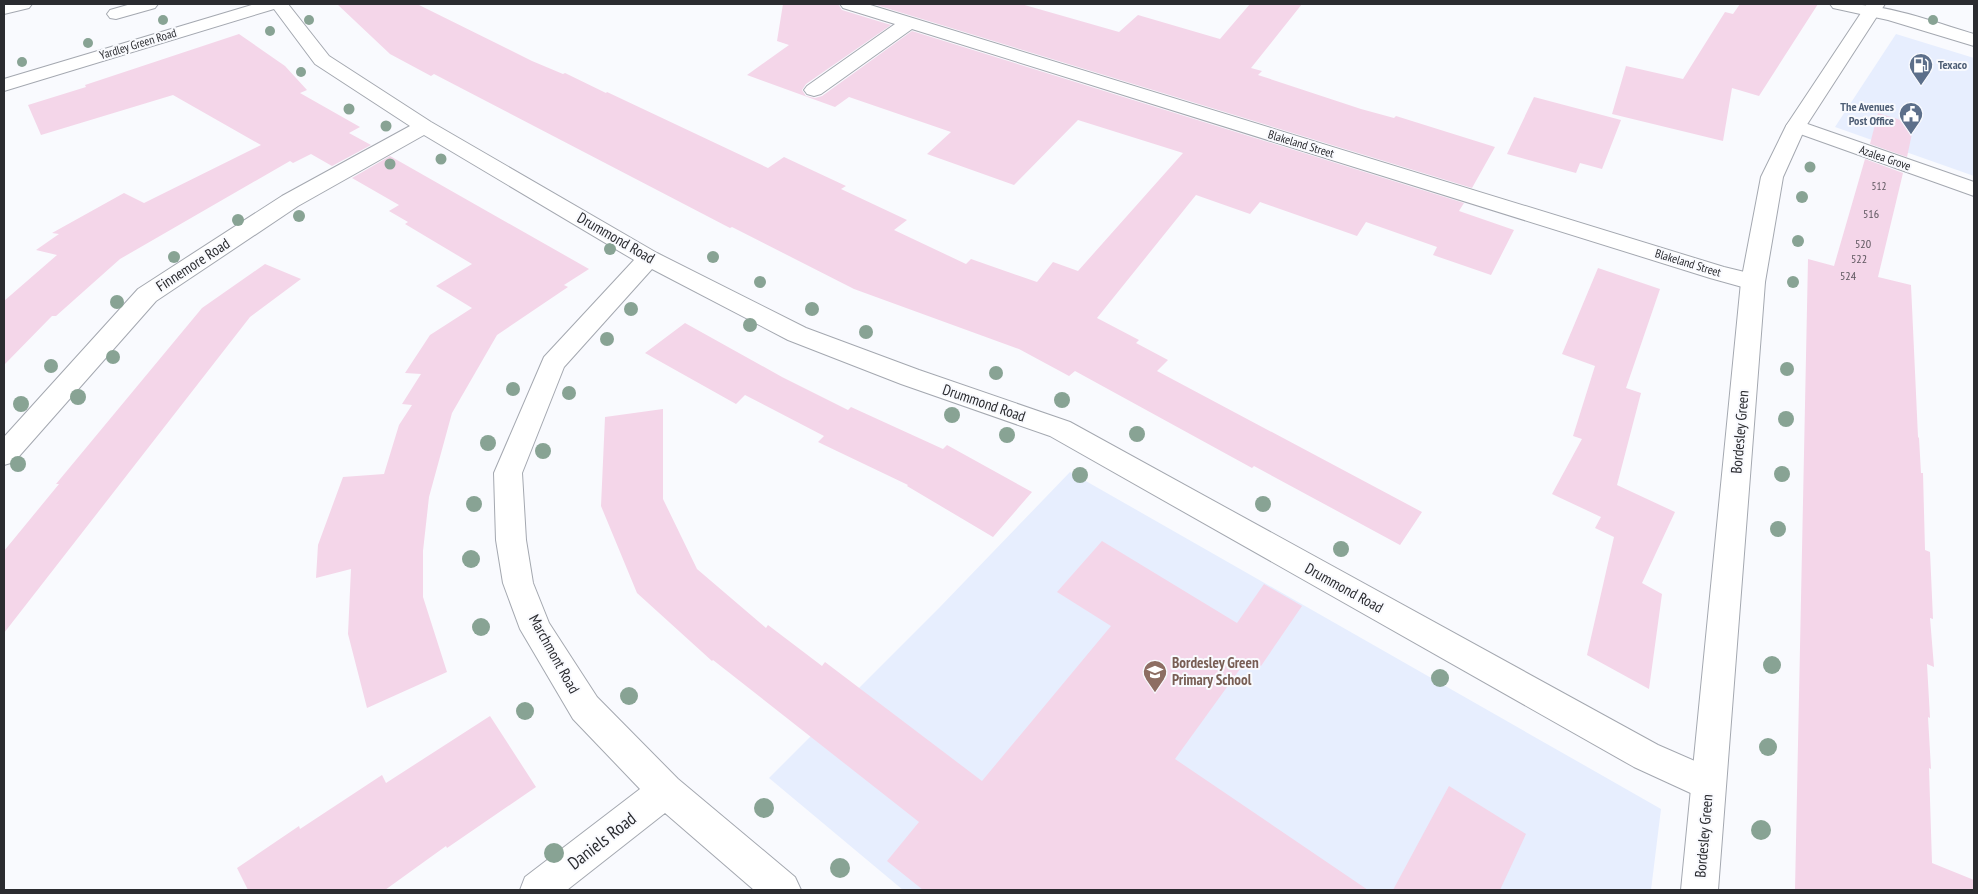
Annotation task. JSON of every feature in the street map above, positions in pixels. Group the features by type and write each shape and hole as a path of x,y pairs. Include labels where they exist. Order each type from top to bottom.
{"street":[{"path":"4,10 23,4"},
{"path":"116,14 149,4"},
{"name":"Yardley Green Road","path":"4,85 273,4"},
{"name":"Drummond Road","path":"279,4 322,60 424,126 649,258 797,334 910,377 1060,429 1646,756 1708,784"},
{"name":"Blakeland Street","path":"849,4 1718,273 1753,282"},
{"path":"1839,4 1874,7 1974,40"},
{"name":"Bordesley Green","path":"1699,890 1753,282 1772,177 1796,126 1874,7"},
{"path":"814,90 909,23"},
{"name":"Finnemore Road","path":"4,455 147,295 290,201 424,126"},
{"name":"Azalea Grove","path":"1796,126 1974,189"},
{"name":"Marchmont Road","path":"649,258 553,363 508,474 511,540 518,583 536,629 585,708 666,791 782,890"},
{"name":"Daniels Road","path":"538,890 666,791"}],"shaded area":[{"path":"1896,34 1974,58 1974,176 1835,127"},
{"name":"Bordesley Green Primary School","path":"1070,472 1661,809 1651,890 903,890 769,778 939,608"}],"building":[{"path":"337,4 417,4 532,61 563,74 565,73 607,92 768,168 784,157 846,186 841,189 907,220 894,230 966,264 971,259 1037,282 1053,262 1078,271 1183,153 1078,120 1014,185 927,154 951,132 849,97 835,107 747,75 789,45 777,41 783,4 838,4 842,10 891,25 806,84 802,90 806,96 815,98 822,96 912,31 1464,203 1459,211 1514,230 1491,275 1433,255 1437,247 1366,222 1357,236 1260,202 1250,214 1196,195 1097,318 1139,340 1136,343 1168,360 1157,371 1422,512 1400,545 1254,466 1252,468 1075,371 1069,376 1019,349 854,289 732,227 730,228 434,74 431,76 390,54"},
{"path":"873,4 1021,4 1119,32 1138,15 1220,39 1250,4 1302,4 1251,68 1262,71 1258,75 1361,109 1394,118 1396,116 1495,147 1472,188"},
{"path":"1740,4 1818,4 1759,96 1732,88 1723,141 1612,114 1626,66 1683,79 1725,12 1733,14"},
{"path":"239,34 285,66 307,90 300,93 360,127 349,133 371,145 332,166 311,154 293,163 290,161 120,259 56,316 52,316 4,365 4,301 57,255 36,250 59,234 52,233 124,193 144,203 261,145 173,95 41,135 28,105"},
{"path":"1534,97 1621,120 1602,169 1580,163 1576,173 1507,154"},
{"path":"1878,113 1914,124 1907,157 1870,144"},
{"path":"390,156 589,269 564,285 568,287 497,335 452,413 429,497 423,551 423,597 447,672 367,708 348,634 351,569 316,578 318,545 343,477 384,474 399,425 412,405 402,404 421,374 405,373 430,335 472,308 436,286 472,264 405,224 408,222 389,211 399,205 352,178"},
{"path":"1865,159 1903,173 1878,277 1911,285 1918,437 1921,473 1923,473 1925,550 1930,552 1933,619 1930,618 1934,667 1927,664 1930,718 1928,717 1931,769 1929,768 1932,863 1974,880 1974,890 1795,890 1808,259 1834,266"},
{"path":"265,264 301,279 250,317 4,633 4,551 59,484 56,484 202,308"},
{"path":"1598,268 1660,289 1626,388 1641,393 1617,485 1675,512 1642,583 1662,594 1649,689 1587,655 1614,537 1595,528 1601,517 1552,494 1582,439 1573,436 1595,366 1562,354"},
{"path":"685,323 782,377 848,410 851,407 943,449 947,445 1032,492 993,537 908,485 818,442 824,436 745,395 736,404 645,353"},
{"path":"663,409 663,499 697,569 766,628 768,625 822,666 825,662 982,781 1111,626 1057,592 1102,541 1237,623 1264,584 1302,606 1261,666 1248,658 1175,759 1368,890 923,890 887,861 919,822 712,661 637,593 601,506 605,417"},
{"path":"490,716 536,787 447,848 446,846 385,890 248,890 237,868 299,826 300,829 382,775 386,783"},
{"path":"1449,786 1526,834 1500,890 1393,890"}],"place":[{"name":"Texaco","path":"1921,86"},
{"name":"The Avenues Post Office","path":"1911,135"},
{"name":"Bordesley Green Primary School","path":"1155,693"}]}
